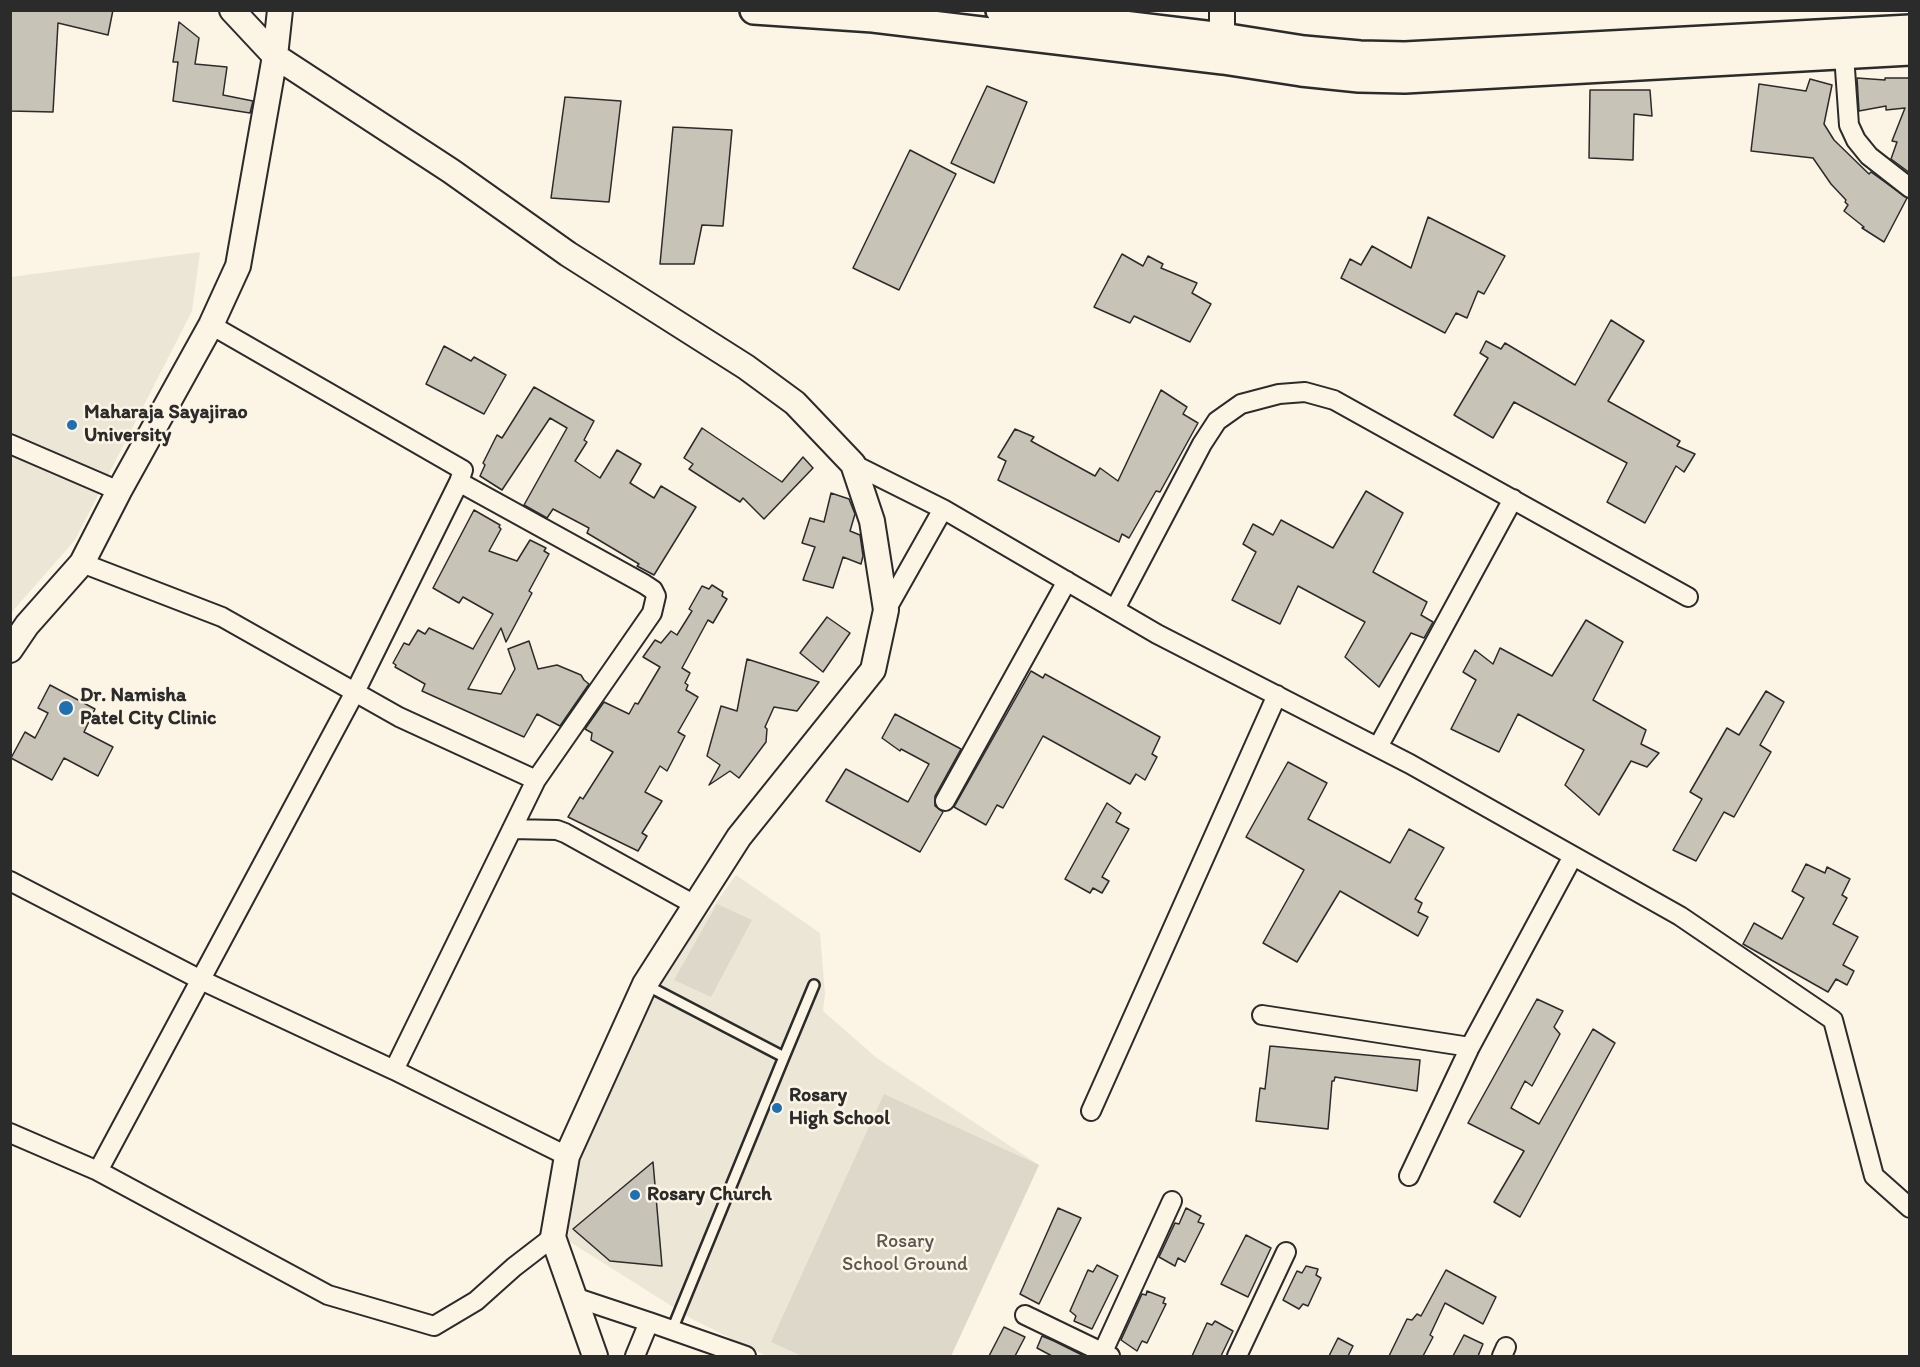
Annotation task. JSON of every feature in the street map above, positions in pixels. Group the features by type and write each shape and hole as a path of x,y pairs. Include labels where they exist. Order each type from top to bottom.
{"main road":[{"path":"754,10 1222,36 1313,74 1359,78 1405,78 1910,51"},
{"path":"1000,10 1222,36 1304,50 1405,56 1910,29"}],"street":[{"path":"232,10 275,56 451,171 568,254 746,367 795,403 853,464 943,508 1157,633 1378,747 1680,916 1833,1020 1874,1176 1910,1208"},
{"path":"10,650 27,625 82,563 211,325 238,266 275,56 280,10"},
{"path":"1844,55 1849,125 1856,140 1869,156 1910,188"},
{"path":"98,1171 355,692 464,470 211,325"},
{"path":"1115,609 1202,444 1217,421 1240,404 1279,394 1305,392 1334,399 1688,597"},
{"path":"10,444 119,491"},
{"path":"853,464 872,521 886,610"},
{"path":"394,1070 536,780 652,613 656,596 653,590 644,584 459,482"},
{"path":"1378,747 1513,499"},
{"path":"595,1356 553,1237 567,1156 645,984 739,837 873,669 886,610 943,508"},
{"path":"82,563 222,617 399,717 536,780"},
{"path":"945,801 1067,581"},
{"path":"1091,1110 1277,695"},
{"path":"512,829 556,830 564,833 695,905"},
{"path":"1409,1176 1470,1047 1573,856"},
{"path":"10,881 201,980 394,1070 567,1156"},
{"path":"1262,1015 1470,1047"},
{"path":"10,1133 98,1171 328,1295 434,1326 476,1301 514,1267 553,1237"},
{"path":"1025,1315 1104,1355 1172,1201"},
{"path":"1237,1356 1286,1252"},
{"path":"574,1297 746,1356"},
{"path":"635,1356 649,1322"}],"lane":[{"path":"645,984 784,1057"},
{"path":"672,1330 814,986"}],"shaded area":[{"name":"Maharaja Sayajirao University","path":"200,252 192,311 75,540 11,613 11,277"},
{"name":"Rosary High School","path":"736,875 820,933 825,994 823,1011 878,1059 1039,1165 951,1356 766,1356 692,1319 567,1240 580,1158 652,991"}],"green space":[{"path":"717,904 752,920 711,997 674,980"},
{"name":"Rosary School Ground","path":"884,1094 1039,1165 951,1356 802,1356 771,1342"}],"building":[{"path":"10,10 113,10 108,35 58,23 53,112 10,111"},
{"path":"179,22 199,38 195,64 227,67 223,95 253,101 250,113 173,101 178,62 173,62"},
{"path":"1857,78 1885,80 1885,78 1910,78 1910,173 1891,159 1897,142 1892,141 1905,108 1886,110 1886,106 1859,111"},
{"path":"1810,79 1832,85 1824,124 1834,140 1869,174 1871,172 1907,198 1884,242 1862,228 1864,227 1844,211 1848,205 1846,200 1831,184 1813,158 1751,151 1759,84 1806,91"},
{"path":"987,86 1027,102 994,183 951,163"},
{"path":"1590,90 1650,90 1652,116 1634,114 1633,160 1589,158"},
{"path":"565,97 621,101 609,202 551,198"},
{"path":"673,127 732,130 723,226 702,225 694,264 660,264"},
{"path":"910,150 956,174 899,290 853,268"},
{"path":"1428,217 1505,256 1484,294 1478,291 1467,318 1456,313 1445,333 1341,278 1350,259 1361,265 1372,246 1411,268"},
{"path":"1122,254 1143,266 1148,256 1163,264 1161,268 1197,283 1192,293 1211,304 1190,342 1134,316 1130,323 1094,307"},
{"path":"1611,320 1644,341 1608,401 1680,441 1677,446 1695,454 1684,472 1676,466 1645,523 1607,502 1627,463 1514,402 1493,438 1454,415 1488,358 1480,353 1486,341 1501,349 1505,343 1575,385"},
{"path":"444,346 471,361 474,357 506,375 484,414 426,384"},
{"path":"534,387 594,421 584,440 587,442 575,461 600,478 617,450 641,464 630,483 654,498 661,486 696,507 654,575 587,533 589,528 553,509 547,518 524,505 567,428 550,418 502,490 480,476 485,465 483,463 497,435 502,438"},
{"path":"1161,390 1187,407 1183,414 1198,423 1160,492 1156,491 1129,538 1122,534 1119,542 998,480 1006,461 998,457 1015,429 1034,437 1031,441 1095,476 1100,468 1118,481"},
{"path":"702,428 782,482 803,457 813,468 764,519 743,498 740,502 689,469 693,464 684,458"},
{"path":"1366,491 1403,513 1373,572 1427,602 1421,615 1433,622 1424,638 1411,633 1379,687 1345,657 1365,622 1298,586 1280,624 1232,600 1256,552 1243,544 1253,524 1273,535 1281,520 1333,548"},
{"path":"831,493 849,499 855,514 850,531 860,535 863,556 861,564 843,557 833,588 803,580 815,547 802,543 810,518 824,522"},
{"path":"474,510 500,525 501,529 489,551 517,561 530,540 546,548 544,551 549,554 529,591 532,593 506,642 501,628 468,689 501,694 515,669 508,649 529,641 538,669 557,665 581,675 589,684 560,726 537,714 524,737 422,691 425,684 395,667 393,663 404,643 409,645 418,630 425,634 429,628 473,649 493,614 463,597 459,603 433,588"},
{"path":"712,585 723,592 722,596 727,599 713,623 708,620 682,668 690,673 685,683 688,685 686,690 698,697 678,732 685,736 667,771 660,766 645,792 662,801 642,833 647,836 638,851 568,817 580,797 583,799 613,752 591,740 592,733 585,729 604,702 629,714 635,703 638,704 660,667 643,657 655,640 661,643 671,631 677,635 692,611 689,609 702,586 709,589"},
{"path":"827,617 850,633 823,672 800,653"},
{"path":"1586,620 1623,642 1593,700 1646,730 1641,744 1659,753 1647,767 1631,761 1599,815 1565,785 1584,750 1518,714 1499,752 1451,729 1476,680 1463,672 1475,650 1493,664 1500,648 1552,676"},
{"path":"747,659 819,682 797,711 774,707 765,727 767,729 766,742 739,778 730,771 709,785 720,765 707,756 721,706 737,711"},
{"path":"1031,671 1043,678 1045,674 1160,737 1152,754 1157,757 1145,780 1136,774 1130,784 1043,736 1003,808 997,805 986,825 954,807"},
{"path":"50,685 95,709 84,732 113,747 98,776 64,758 52,780 11,758 25,732 35,738 48,713 38,708"},
{"path":"1766,691 1784,702 1760,745 1771,752 1734,817 1724,812 1696,861 1673,850 1702,799 1690,792 1727,728 1739,735"},
{"path":"895,714 961,749 935,796 935,806 943,812 920,852 826,801 846,769 908,802 929,764 901,749 900,751 882,738"},
{"path":"1288,762 1327,783 1308,819 1390,863 1409,829 1444,848 1415,899 1422,903 1418,912 1428,917 1418,936 1340,891 1297,962 1263,943 1304,870 1246,837"},
{"path":"1107,803 1121,813 1116,822 1129,829 1102,877 1109,881 1102,893 1093,888 1090,893 1065,879"},
{"path":"1806,864 1825,873 1827,867 1850,879 1842,895 1847,898 1833,924 1858,937 1843,965 1854,971 1847,985 1836,979 1828,992 1743,944 1754,923 1782,939 1804,898 1792,891"},
{"path":"1537,999 1563,1011 1554,1027 1560,1034 1532,1086 1525,1081 1511,1108 1539,1124 1593,1029 1615,1043 1520,1217 1494,1202 1524,1151 1468,1123"},
{"path":"1270,1046 1420,1060 1417,1091 1335,1077 1332,1081 1328,1129 1256,1121 1260,1088 1265,1089"},
{"name":"Rosary Church","path":"653,1162 662,1266 610,1261 573,1229"},
{"path":"1058,1208 1081,1218 1039,1304 1020,1294"},
{"path":"1186,1208 1201,1216 1198,1222 1204,1224 1185,1262 1178,1258 1175,1266 1159,1257 1175,1223 1179,1224"},
{"path":"1246,1235 1271,1248 1248,1297 1221,1284"},
{"path":"1097,1265 1118,1276 1092,1329 1074,1321 1076,1316 1070,1311 1088,1270 1093,1272"},
{"path":"1306,1266 1318,1269 1316,1275 1321,1278 1308,1306 1303,1304 1299,1309 1283,1300 1297,1271 1302,1273"},
{"path":"1446,1270 1496,1297 1483,1324 1445,1303 1430,1335 1433,1337 1423,1356 1389,1356 1407,1319 1412,1320 1417,1314 1421,1316"},
{"path":"1147,1291 1165,1298 1163,1303 1166,1304 1147,1343 1142,1341 1137,1351 1121,1340 1142,1294 1146,1295"},
{"path":"1215,1321 1233,1331 1221,1356 1192,1356 1207,1323 1212,1325"},
{"path":"1004,1327 1025,1337 1015,1356 989,1356"},
{"path":"1464,1335 1483,1344 1478,1356 1453,1356"},
{"path":"1042,1336 1084,1356 1052,1356 1037,1348"},
{"path":"1338,1338 1353,1346 1348,1356 1329,1356"}],"place":[{"name":"Maharaja Sayajirao University","path":"72,425"},
{"name":"Dr. Namisha Patel City Clinic","path":"66,708"},
{"name":"Rosary High School","path":"777,1108"},
{"name":"Rosary Church","path":"635,1195"}]}
